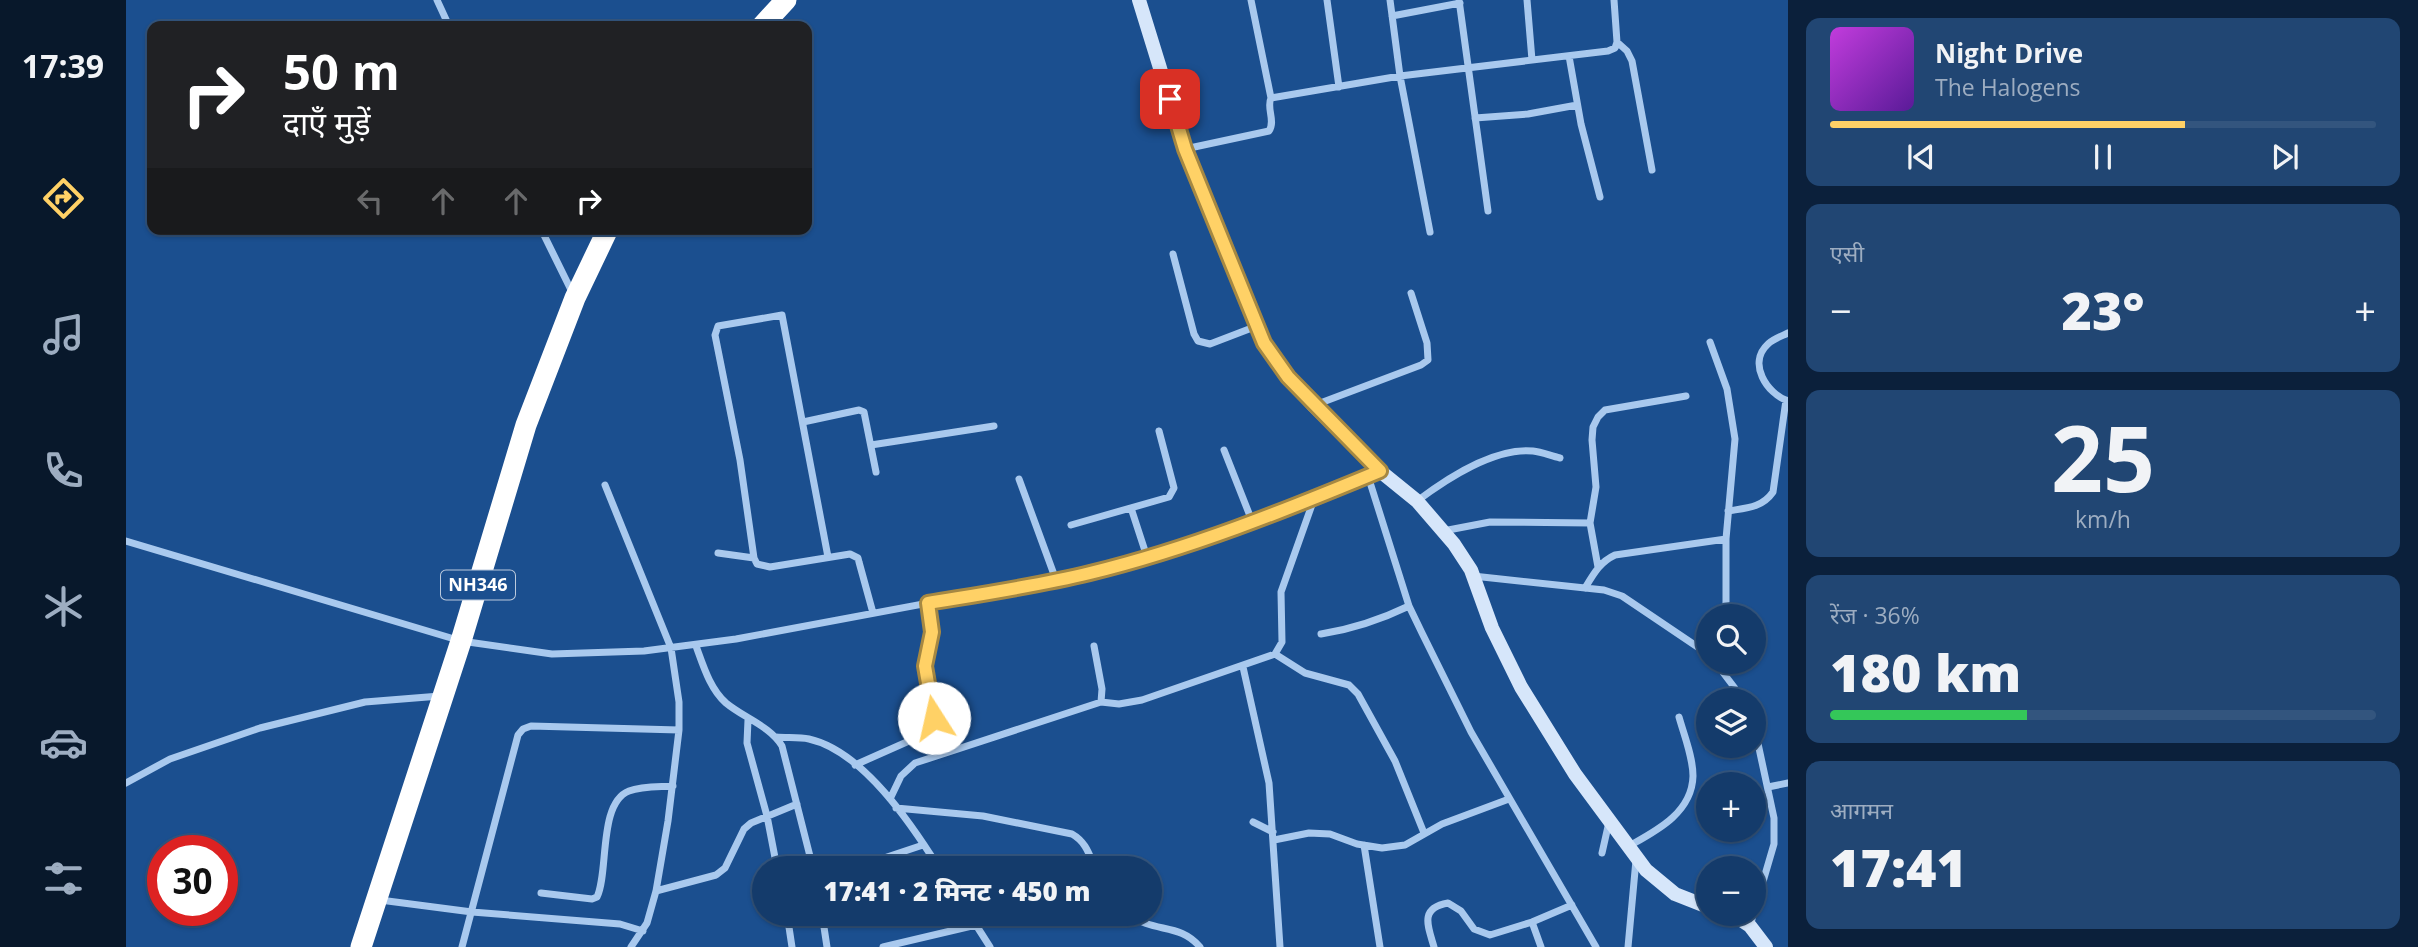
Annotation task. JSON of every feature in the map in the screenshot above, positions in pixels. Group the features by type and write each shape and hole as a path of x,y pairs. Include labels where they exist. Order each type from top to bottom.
{"highway":[{"path":"767,21 786,0"},
{"name":"NH346","path":"361,947 461,641 526,425 575,298 605,235"}],"main road":[{"path":"1139,0 1185,149 1257,326 1275,360 1374,474 1417,501 1454,544 1473,576 1492,628 1521,687 1552,740 1646,870 1675,894 1696,902"},
{"path":"1750,926 1766,947"}],"street":[{"path":"437,0 447,21"},
{"path":"1185,149 1269,131 1272,125 1269,102 1271,98 1251,0"},
{"path":"1327,0 1339,87"},
{"path":"1390,0 1400,76 1430,232"},
{"path":"1527,0 1532,60"},
{"path":"1271,98 1400,76 1608,51 1615,48 1617,42 1614,0"},
{"path":"1392,16 1460,1 1488,211"},
{"path":"1617,42 1628,51 1632,61 1652,170"},
{"path":"1569,56 1577,106 1600,197"},
{"path":"1475,118 1528,114 1577,106"},
{"path":"544,235 575,298"},
{"path":"1173,254 1198,341 1210,344 1257,326"},
{"path":"1314,406 1428,360 1427,343 1411,293"},
{"path":"828,557 782,315 718,326 715,335 757,564 769,566 850,554 858,558 873,613"},
{"path":"1728,511 1758,506 1767,501 1773,492 1787,401 1775,396 1766,387 1760,372 1760,355 1768,343 1788,333"},
{"path":"1710,342 1727,389 1735,439 1726,539 1726,604"},
{"path":"1598,567 1590,523 1597,487 1593,427 1598,417 1605,410 1686,396"},
{"path":"803,422 861,410 864,413 876,472"},
{"path":"871,445 994,426"},
{"path":"1071,525 1172,494 1174,488 1159,431"},
{"path":"1224,450 1252,521"},
{"path":"1417,501 1458,473 1492,458 1512,452 1531,451 1560,458"},
{"path":"126,541 461,641 552,654 608,653 696,646 1089,573 1252,521 1374,474 1409,606 1471,732 1596,947"},
{"path":"1019,480 1056,580"},
{"path":"605,485 671,648 680,702 673,786 656,891 643,931 631,947"},
{"path":"890,799 901,776 915,763 1101,702 1119,704 1142,700 1275,654 1282,642 1281,592 1314,499"},
{"path":"1131,508 1146,557"},
{"path":"1443,531 1503,521 1590,523"},
{"path":"1585,587 1598,567 1615,555 1726,539"},
{"path":"718,553 754,558"},
{"path":"1473,576 1585,587 1622,596 1696,646"},
{"path":"928,603 932,632 925,666 934,718"},
{"path":"1321,634 1371,623 1409,606"},
{"path":"696,646 707,676 724,701 776,737 782,746 810,856"},
{"path":"1094,646 1102,689 1101,702"},
{"path":"1275,654 1305,673 1349,685 1359,694 1395,761 1424,833"},
{"path":"1243,667 1265,761 1274,836 1280,947"},
{"path":"126,783 170,759 260,728 365,702 443,696"},
{"path":"1629,947 1632,851 1676,815 1686,801 1693,777 1679,717"},
{"path":"748,720 747,743 775,856"},
{"path":"461,947 519,735 523,729 531,726 679,730"},
{"path":"776,737 810,739 830,748 855,765 883,789 931,856"},
{"path":"855,765 909,741"},
{"path":"1761,758 1774,818 1774,844 1766,871"},
{"path":"1768,787 1788,783"},
{"path":"541,893 592,899 597,897 615,804 622,794 631,789 673,786"},
{"path":"1253,822 1274,836 1329,834 1382,848 1405,845 1424,833 1509,799"},
{"path":"656,891 716,875 725,868 744,829 751,823 797,804"},
{"path":"897,808 983,816 1072,834 1081,839 1091,856"},
{"path":"1602,853 1609,821"},
{"path":"890,856 923,845"},
{"path":"1364,845 1380,947"},
{"path":"377,900 472,912 620,924 643,931"},
{"path":"1434,947 1427,918 1436,905 1448,903 1461,911 1474,929 1490,935 1532,922 1572,905"},
{"path":"1532,922 1541,947"},
{"path":"789,926 792,947"},
{"path":"824,926 827,947"},
{"path":"883,947 972,926"},
{"path":"977,926 990,947"},
{"path":"1152,926 1184,932 1200,947"}],"route":[{"path":"934,718 925,666 932,632 928,603 1089,573 1165,552 1314,499 1380,471 1314,406 1288,377 1264,343 1185,149 1170,99"}]}
